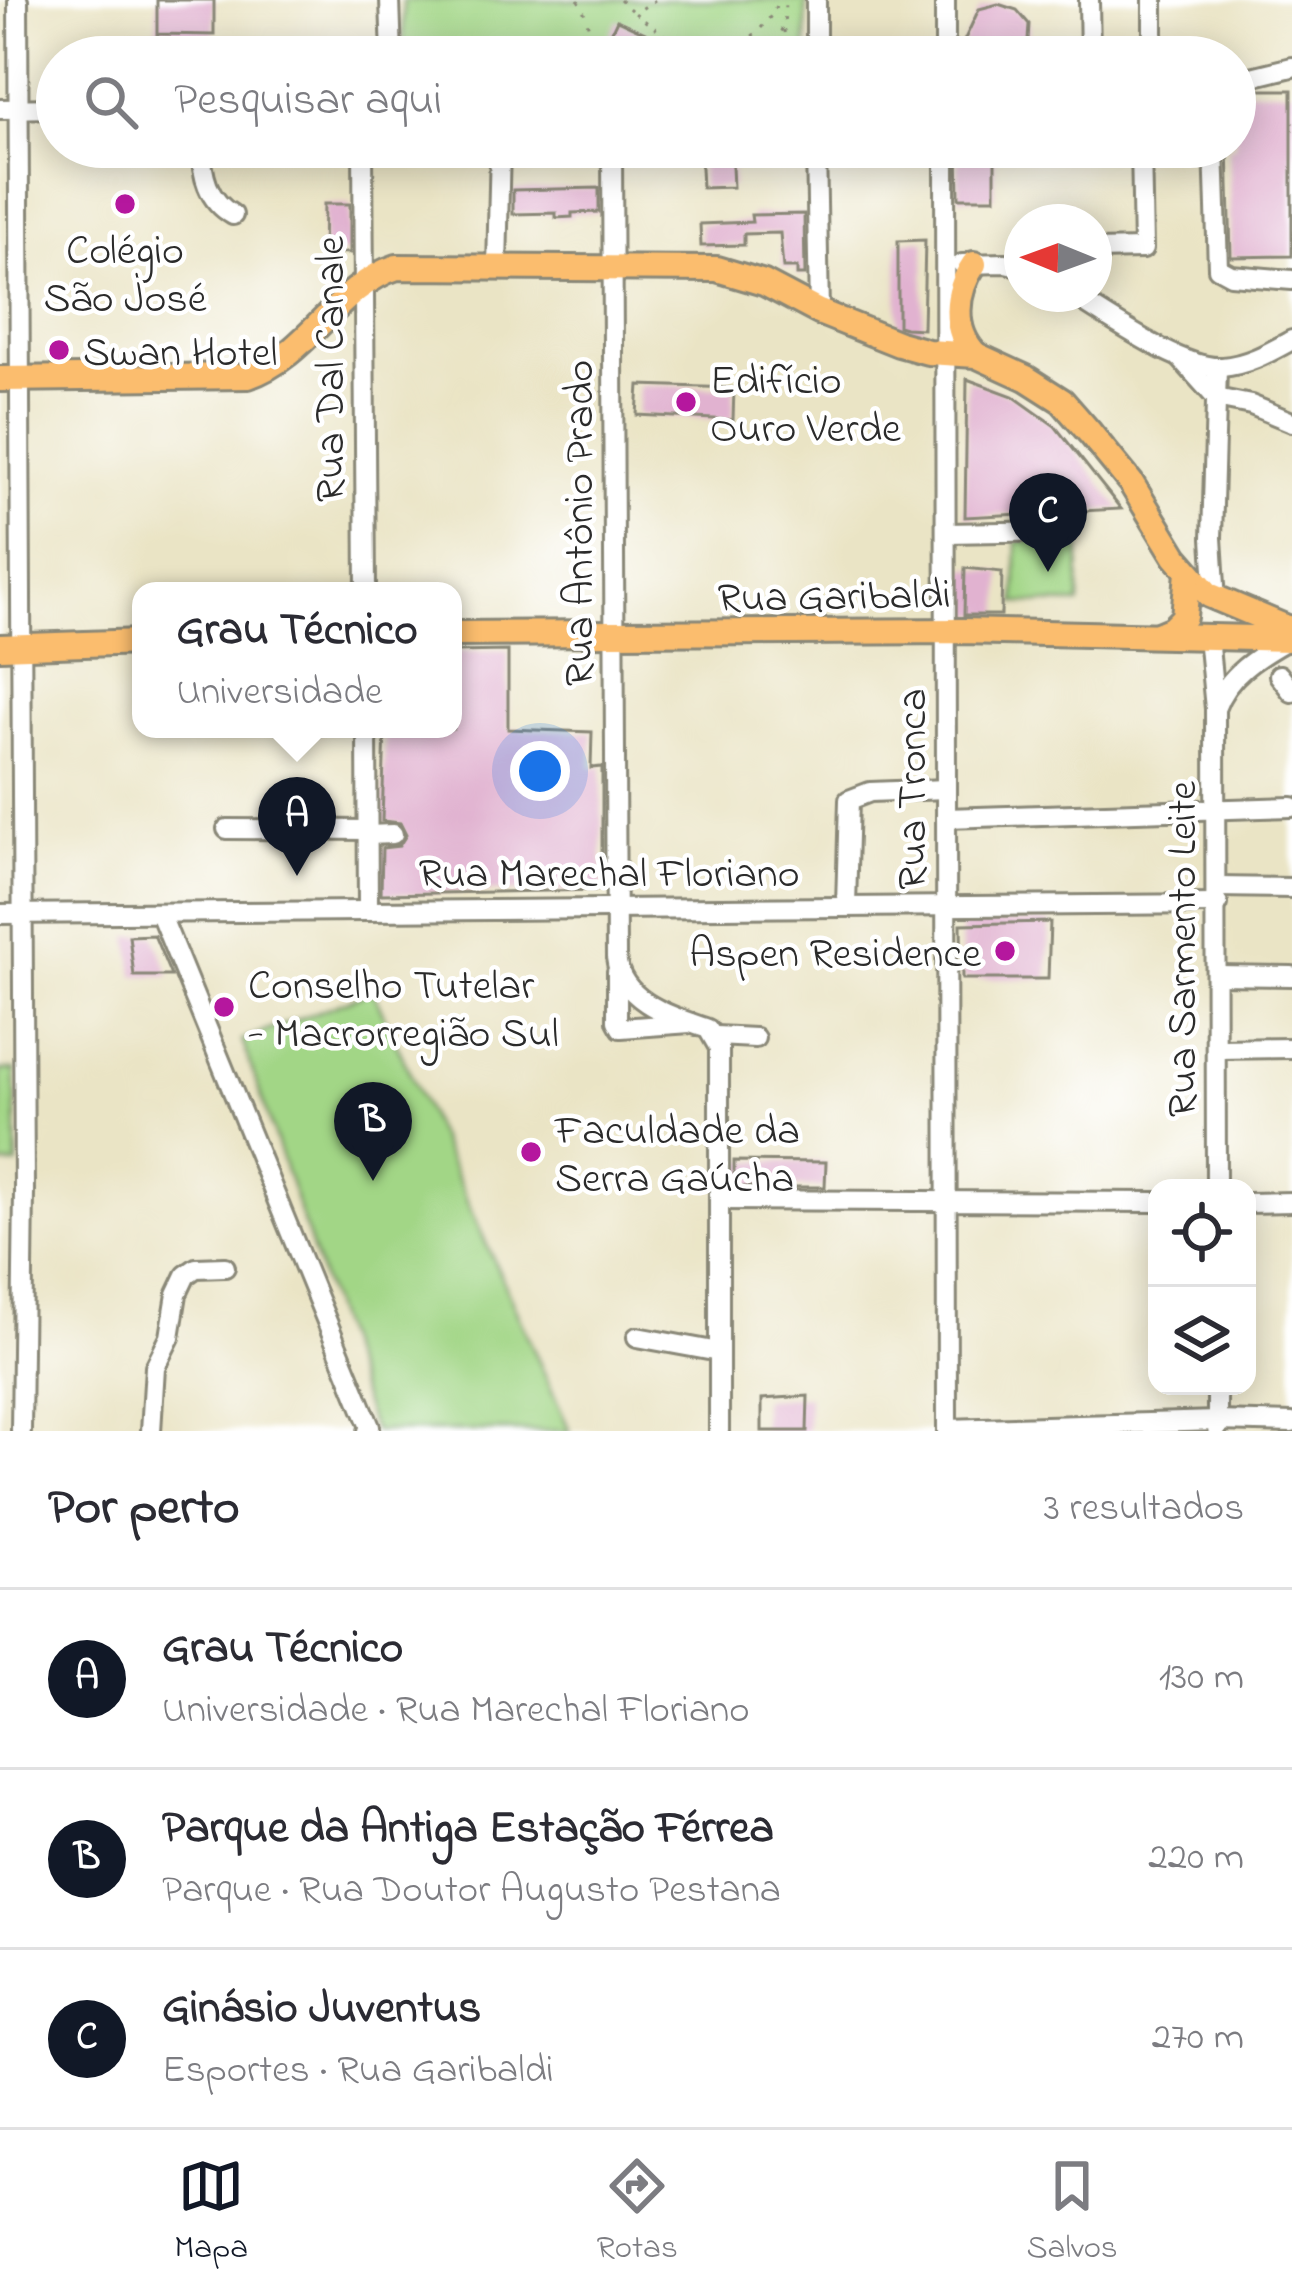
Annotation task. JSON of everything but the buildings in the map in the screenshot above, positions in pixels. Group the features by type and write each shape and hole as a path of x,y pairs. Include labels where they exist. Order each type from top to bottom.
{"main road":[{"path":"974,264 962,285 959,329 965,344 976,355 1062,401 1131,483 1182,565 1216,601 1291,636"},
{"path":"10,379 248,376 281,360 364,284 398,267 717,269 764,283 819,312 899,344 976,355"},
{"path":"1157,634 1172,629 1184,617 1182,565"},
{"name":"Rua Garibaldi","path":"462,634 1291,636"},
{"path":"11,646 132,641"}],"street":[{"path":"18,0 9,109 11,646 22,914 21,1431"},
{"path":"390,0 391,36"},
{"path":"816,0 816,36"},
{"path":"945,0 945,36"},
{"path":"1089,0 1090,36"},
{"path":"1153,0 1154,36"},
{"path":"1256,76 1292,68"},
{"path":"203,168 204,180 223,209 233,214"},
{"name":"Rua Dal Canale","path":"363,168 366,582"},
{"path":"497,267 499,168"},
{"name":"Rua Antônio Prado","path":"613,168 617,1021 621,1028 705,1029"},
{"path":"816,168 819,312"},
{"name":"Rua Tronca","path":"945,168 947,1430"},
{"path":"1112,250 1142,249 1141,168"},
{"path":"1214,168 1214,261 1218,268 1231,275 1292,280"},
{"path":"945,263 1004,263"},
{"path":"1101,312 1178,356 1217,368 1244,363 1292,340"},
{"path":"1178,356 1216,398 1292,422"},
{"path":"1216,601 1212,538 1217,368"},
{"path":"946,532 1062,532"},
{"path":"1182,565 1212,538"},
{"name":"Rua Sarmento Leite","path":"1208,636 1215,709 1218,895 1216,1179"},
{"path":"1215,709 1239,671 1291,636"},
{"path":"1279,675 1292,692"},
{"path":"368,738 368,908"},
{"path":"846,905 849,800 870,792 946,789"},
{"path":"946,818 1292,808"},
{"path":"227,829 393,834"},
{"name":"Rua Marechal Floriano","path":"0,914 946,905 1292,888"},
{"path":"160,913 370,1430"},
{"path":"617,970 636,996 705,1029 755,1038"},
{"path":"1217,975 1292,976"},
{"path":"705,1029 719,1048 719,1431"},
{"path":"1217,1049 1292,1048"},
{"path":"0,1191 24,1191"},
{"path":"719,1200 1148,1202"},
{"path":"1256,1203 1292,1202"},
{"path":"151,1431 155,1366 170,1337 177,1294 186,1275 196,1268 225,1267"},
{"path":"637,1337 719,1352"},
{"path":"1217,1395 1217,1426"},
{"path":"947,1430 1292,1424"}],"path":[{"path":"578,0 586,11 590,36"},
{"path":"620,0 665,36"},
{"path":"635,13 655,0"},
{"path":"781,0 785,36"},
{"path":"750,36 768,21 781,0"},
{"path":"780,36 784,30"}],"green space":[{"path":"403,0 806,0 806,36 404,36"},
{"path":"1017,541 1080,541 1079,604 1016,603"},
{"path":"373,991 570,1431 373,1431 242,1040"},
{"path":"0,1070 15,1070 17,1165 0,1165"}],"place":[{"name":"Colégio São José","path":"125,204"},
{"name":"Swan Hotel","path":"59,350"},
{"name":"Edifício Ouro Verde","path":"686,402"},
{"name":"Ginásio Juventus","path":"1048,572"},
{"name":"Grau Técnico","path":"297,876"},
{"name":"Aspen Residence","path":"1005,951"},
{"name":"Conselho Tutelar - Macrorregião Sul","path":"224,1007"},
{"name":"Faculdade da Serra Gaúcha","path":"531,1152"},
{"name":"Parque da Antiga Estação Férrea","path":"373,1181"}]}
